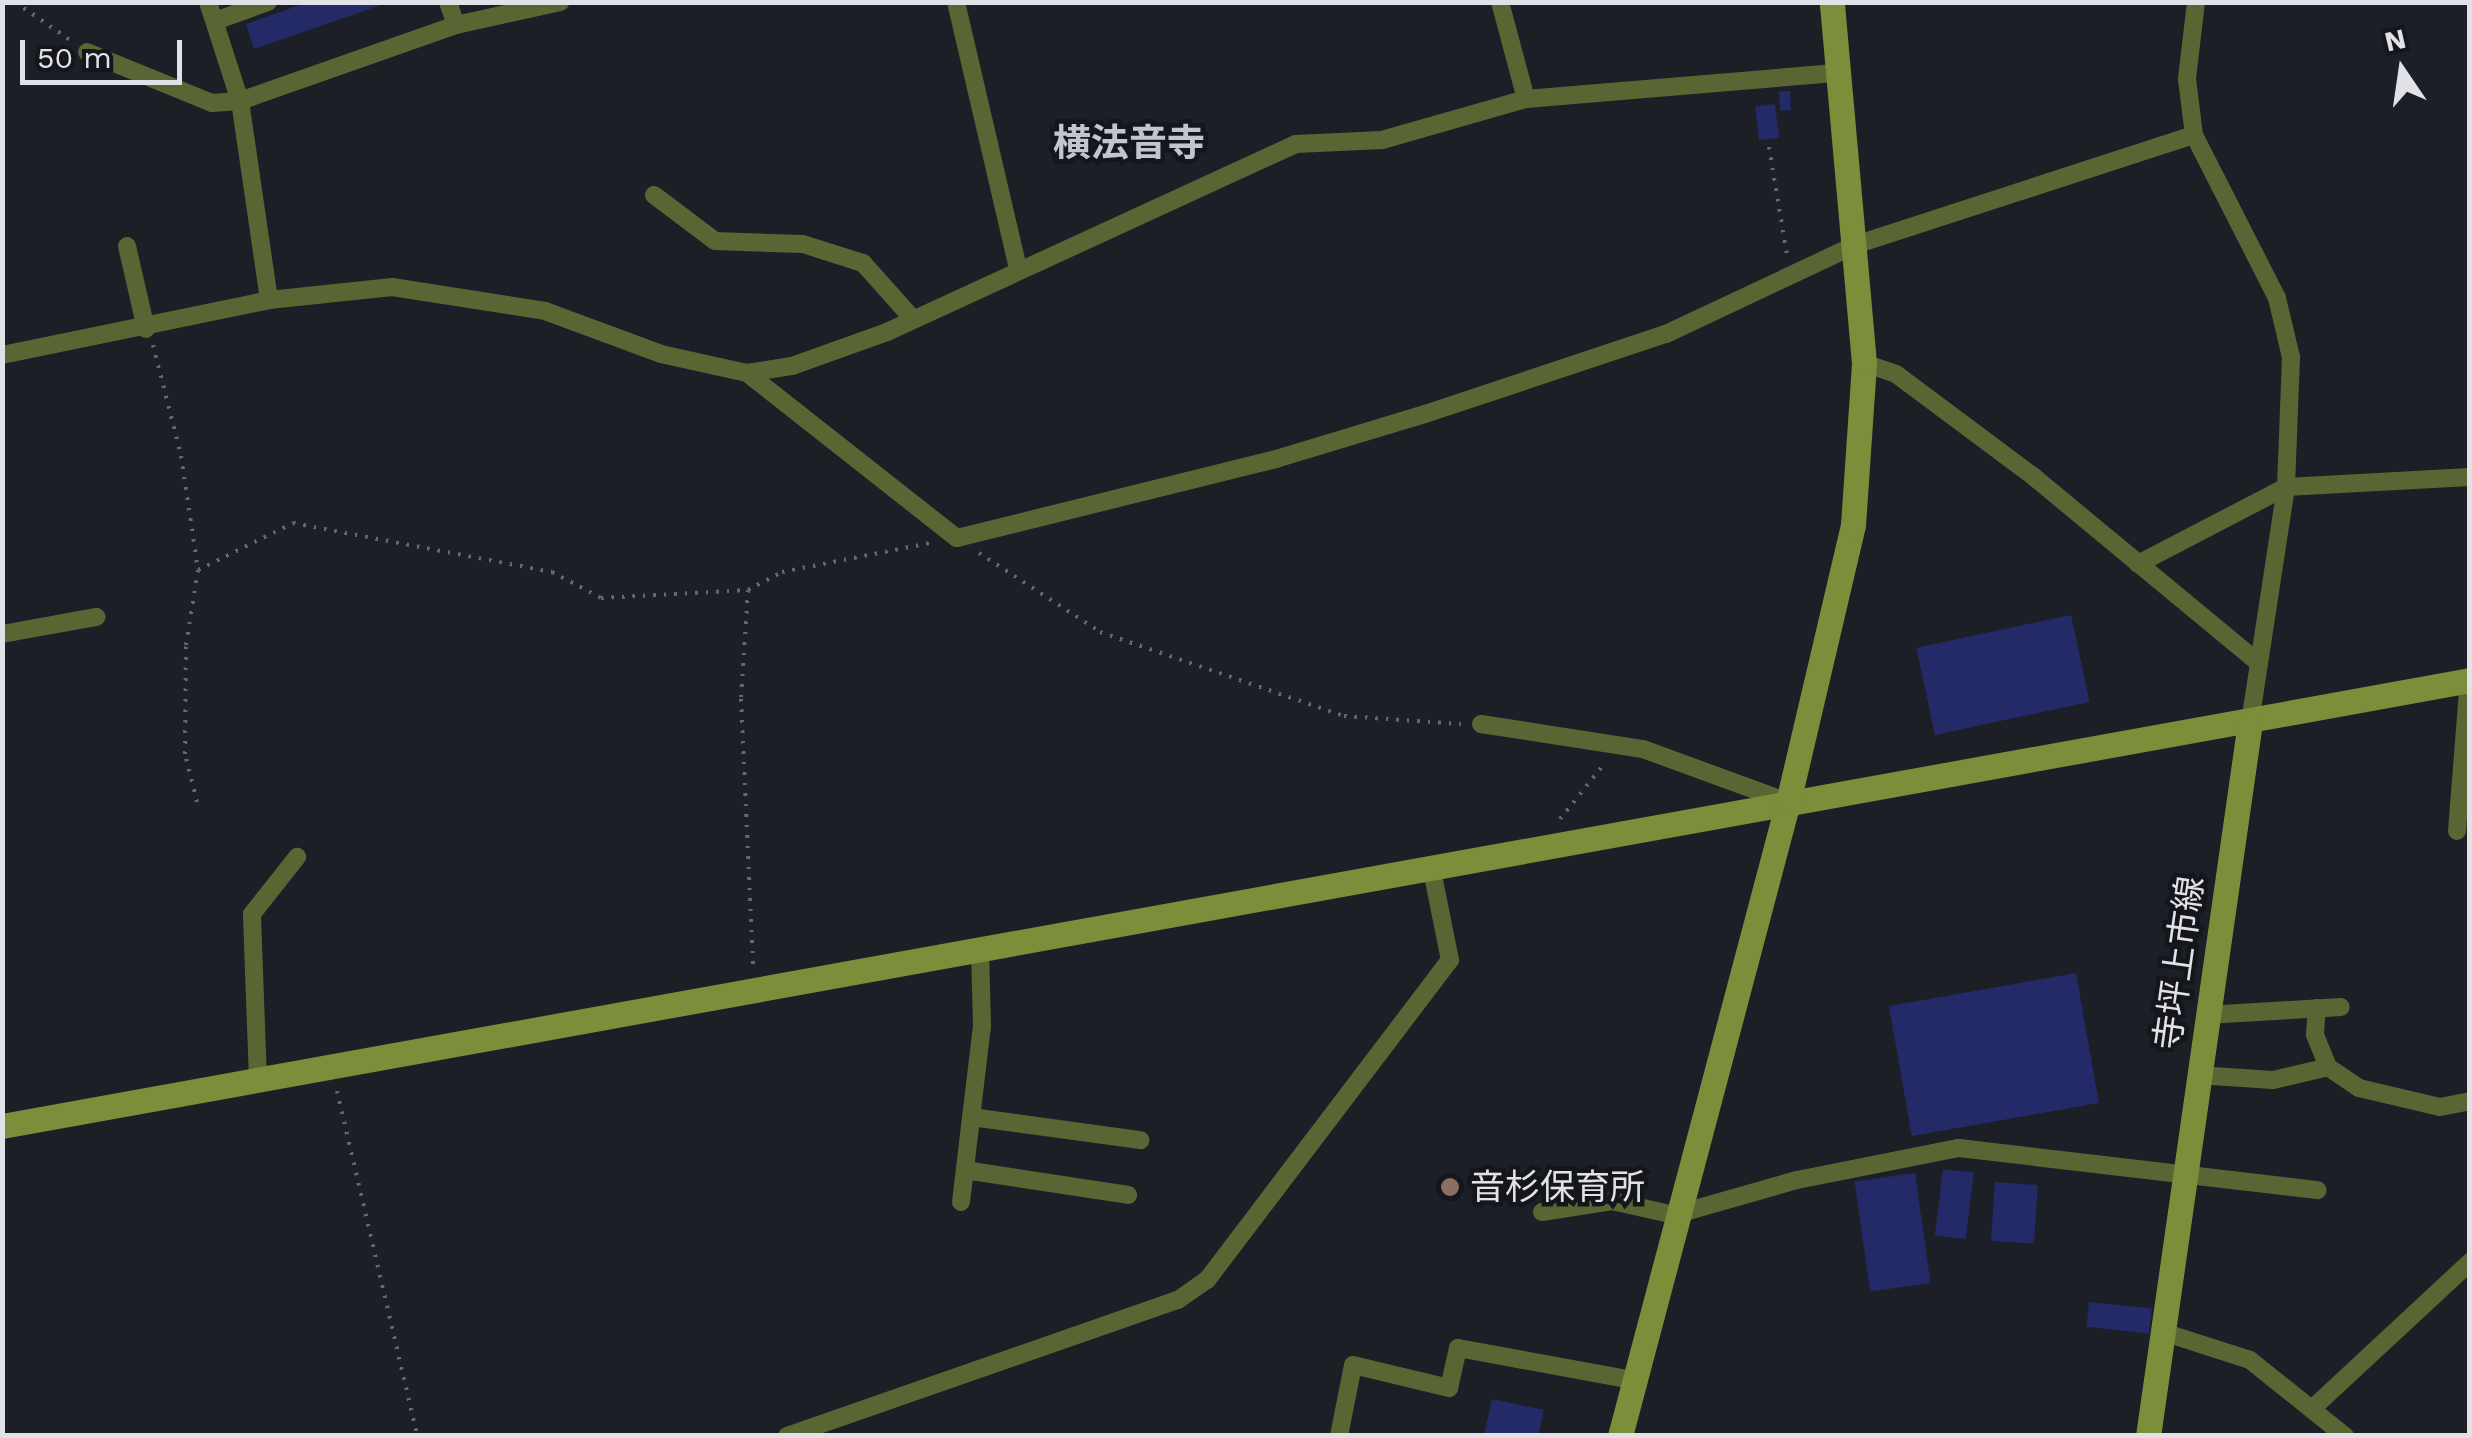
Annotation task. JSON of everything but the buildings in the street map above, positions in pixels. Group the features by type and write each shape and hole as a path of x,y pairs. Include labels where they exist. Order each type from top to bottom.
{"street":[{"path":"208,2 240,101 268,300"},
{"path":"215,21 268,2"},
{"path":"448,2 456,25"},
{"path":"87,52 212,103 240,101 456,25 560,2"},
{"path":"956,2 1018,269"},
{"path":"1500,2 1526,98"},
{"path":"1620,1436 1674,1214 1788,802 1853,524 1864,363 1832,2"},
{"path":"2196,2 2187,79 2194,135 2277,298 2291,357 2286,487 2250,722"},
{"path":"2,355 146,329 268,300 392,287 545,312 662,354 747,373 833,354 1296,144 1382,140 1526,98 1838,73"},
{"path":"747,373 957,538 1276,459 1425,414 1666,334 1855,246 2194,135"},
{"path":"654,195 715,241 803,244 863,263 913,319"},
{"path":"127,246 146,329"},
{"path":"1864,363 1896,374 2258,662"},
{"path":"2138,564 2286,487 2470,477"},
{"path":"2,634 96,617"},
{"path":"2,1126 2470,680 2458,832"},
{"name":"寺坪上市線","path":"2148,1436 2250,722"},
{"path":"1481,724 1620,745 1788,802"},
{"path":"258,1080 252,914 297,857"},
{"path":"787,1436 1178,1300 1206,1280 1450,960 1431,866"},
{"path":"962,1202 982,1026 980,949"},
{"path":"2206,1015 2342,1007"},
{"path":"2317,1008 2316,1034 2328,1068 2360,1088 2440,1108 2470,1101"},
{"path":"2198,1075 2273,1080 2328,1068"},
{"path":"971,1117 1140,1140"},
{"path":"1542,1212 1570,1212 1612,1201 1674,1214 1797,1180 1958,1148 2318,1190"},
{"path":"965,1170 1128,1196"},
{"path":"2314,1407 2470,1262"},
{"path":"2163,1332 2250,1360 2346,1436"},
{"path":"1339,1436 1353,1365 1448,1388 1458,1348 1633,1380"}],"path":[{"path":"15,2 87,52"},
{"path":"1770,147 1790,276"},
{"path":"146,329 181,456 198,570 186,645 185,736 186,775 198,802"},
{"path":"198,570 293,523 552,572 601,598 748,590 782,572 957,538 1062,614 1100,632 1344,716 1481,724"},
{"path":"748,590 740,698 754,990"},
{"path":"1538,846 1620,745"},
{"path":"331,1067 417,1436"}],"place":[{"name":"音杉保育所","path":"1450,1187"}],"district":[{"name":"横法音寺","path":"1129,144"}]}
